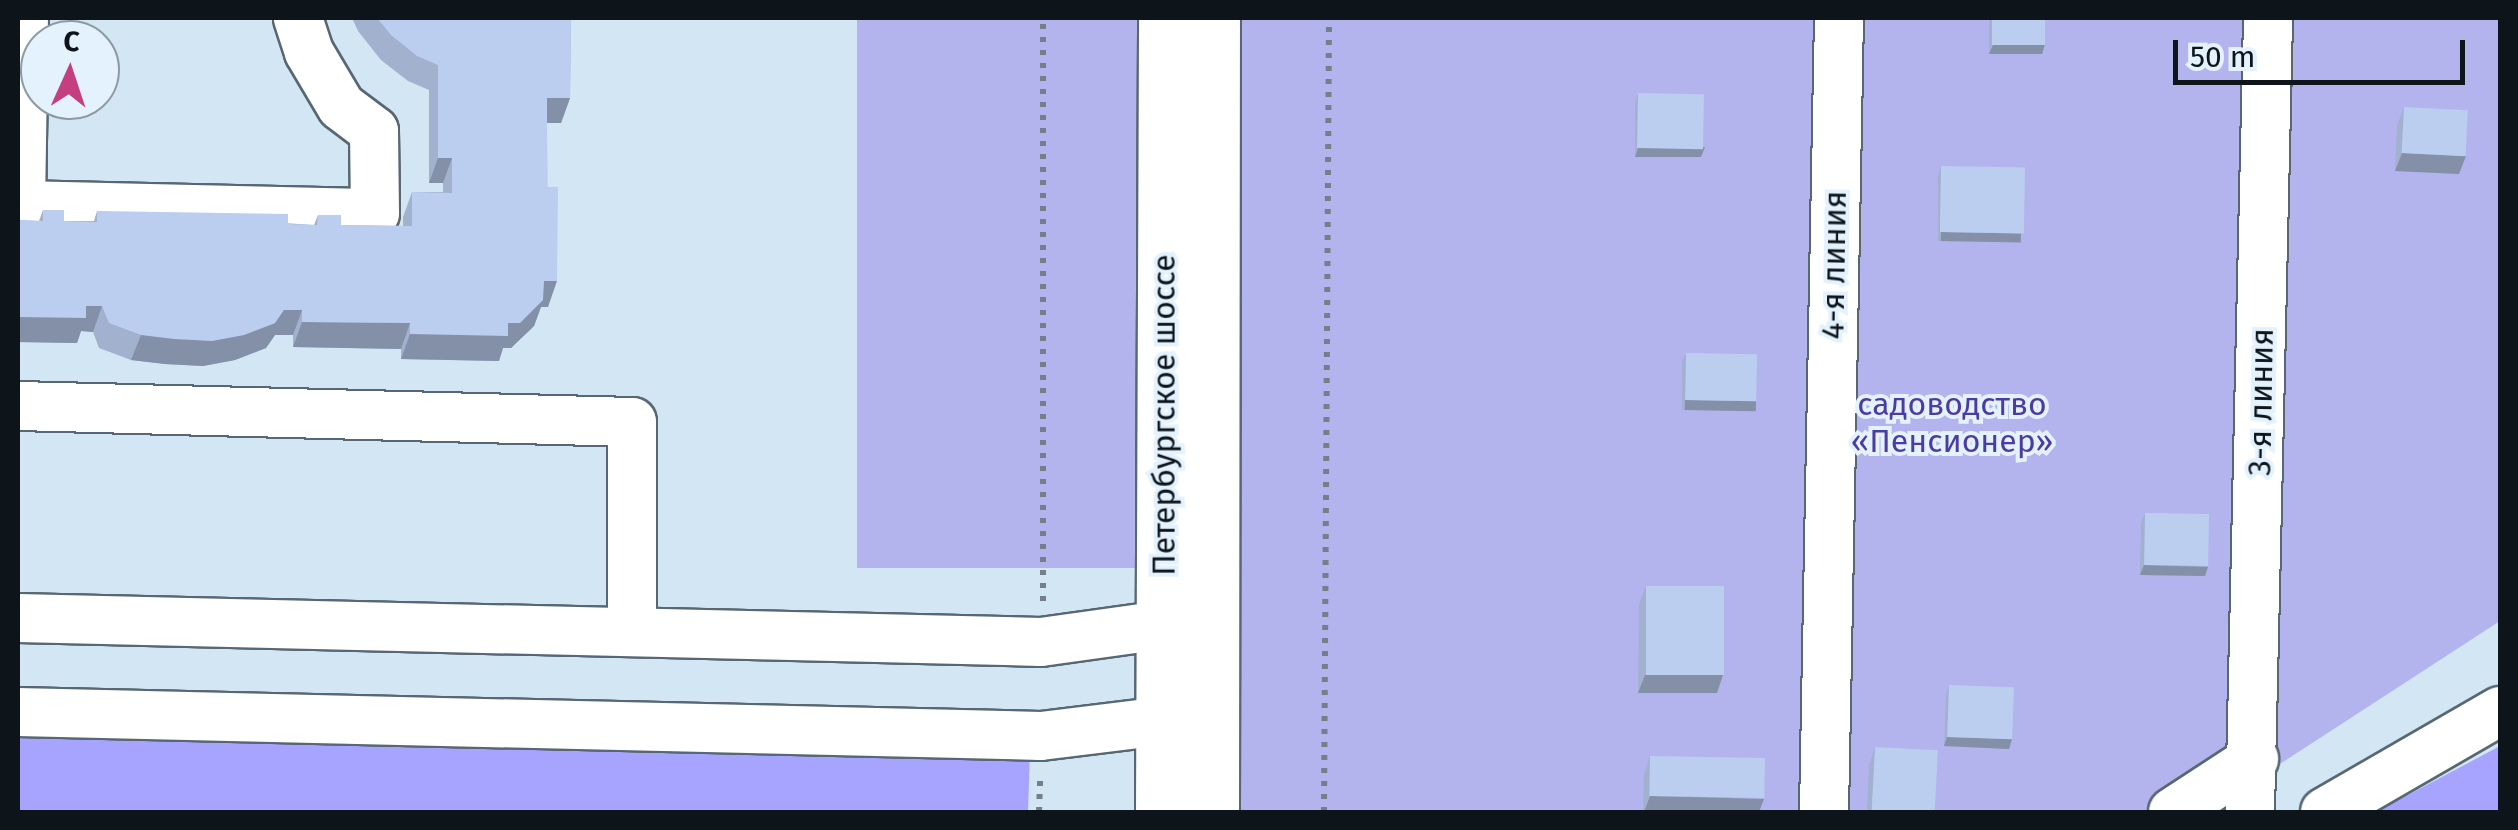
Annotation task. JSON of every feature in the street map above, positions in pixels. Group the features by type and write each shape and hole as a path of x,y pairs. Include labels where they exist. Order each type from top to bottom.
{"main road":[{"name":"Петербургское шоссе","path":"1163,812 1166,18"},
{"name":"Петербургское шоссе","path":"1211,812 1212,18"}],"lane":[{"path":"24,18 19,205 375,213 374,131 341,106 309,52 298,18"},
{"name":"4-я линия","path":"1824,812 1838,18"},
{"name":"3-я линия","path":"2251,786 2268,18"},
{"path":"18,406 632,422 632,631"},
{"path":"18,618 1041,642 1163,625"},
{"path":"18,712 1041,736 1163,721"},
{"path":"2324,812 2500,712"},
{"path":"2174,812 2251,786"}],"path":[{"path":"1041,642 1043,18"},
{"path":"1324,812 1329,18"},
{"path":"1039,812 1041,736"}],"green space":[{"path":"857,18 1144,18 1144,568 857,568"},
{"name":"садоводство «Пенсионер»","path":"1239,18 2500,18 2500,621 2206,812 1237,812"}],"shaded area":[{"path":"18,724 1030,748 1028,812 18,812"},
{"path":"2500,746 2500,812 2376,812"}],"building":[{"path":"377,18 571,18 570,98 547,98 547,187 558,187 557,281 544,281 543,300 520,323 508,323 508,336 410,334 410,323 302,322 302,310 284,310 275,323 244,335 212,341 141,335 109,323 102,306 86,306 86,318 18,317 18,220 43,221 43,210 64,210 64,221 97,222 97,211 288,214 288,224 317,225 318,215 341,215 341,225 412,226 412,192 452,193 452,158 438,158 438,65 417,56"},
{"path":"1992,18 2045,18 2045,45 1992,45"},
{"path":"1638,93 1704,94 1703,149 1637,148"},
{"path":"2404,107 2468,110 2466,156 2402,153"},
{"path":"1941,166 2025,167 2024,233 1940,232"},
{"path":"1686,353 1757,354 1756,401 1685,400"},
{"path":"2145,513 2209,514 2208,566 2144,565"},
{"path":"1646,586 1724,586 1724,675 1646,675"},
{"path":"1949,685 2014,687 2012,739 1947,737"},
{"path":"1875,747 1938,750 1935,812 1872,812"},
{"path":"1650,756 1765,758 1764,798 1649,796"}]}
